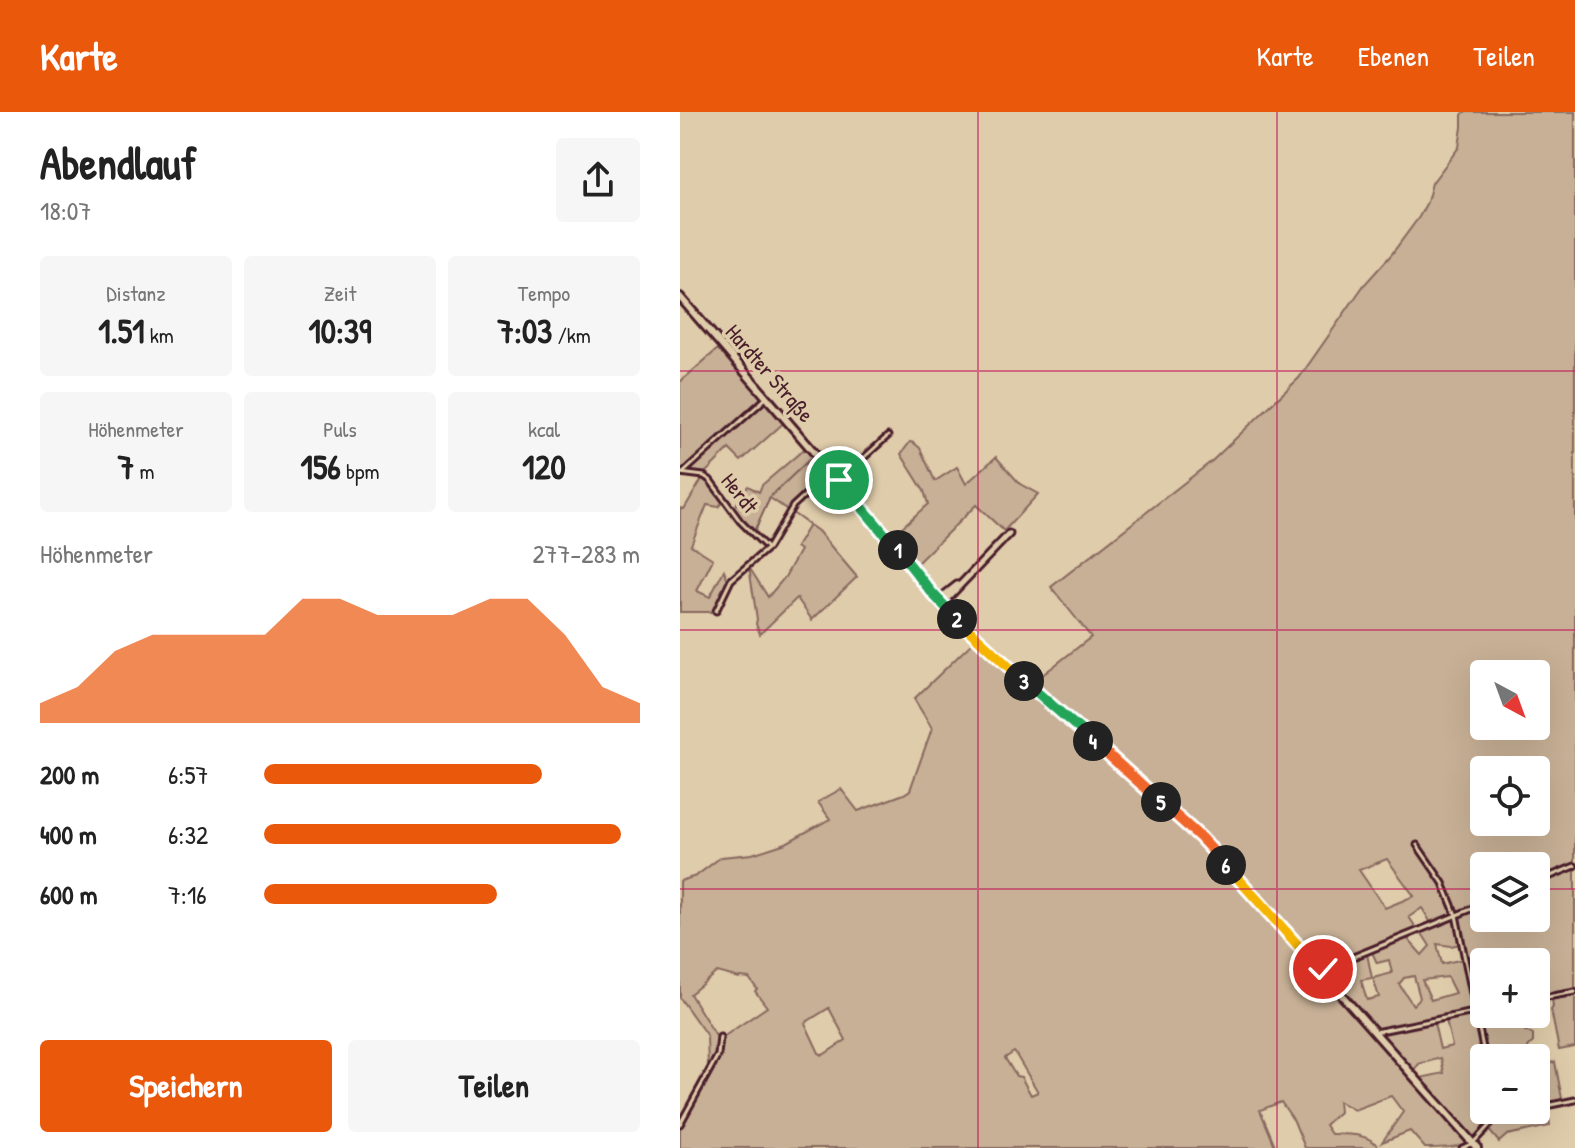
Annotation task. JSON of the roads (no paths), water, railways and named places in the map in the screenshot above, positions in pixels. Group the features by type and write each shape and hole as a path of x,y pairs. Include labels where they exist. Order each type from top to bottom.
{"main road":[{"name":"Hardter Straße","path":"680,297 940,602 1201,838 1475,1146"}],"street":[{"path":"681,473 767,397"},
{"path":"839,480 888,436"},
{"name":"Herdt","path":"716,611 731,580 768,548 793,506 831,471"},
{"name":"Herdt","path":"681,473 704,476 710,480 740,521 768,548"},
{"path":"940,602 1009,534"},
{"path":"940,602 949,598 964,580"},
{"path":"949,598 953,615"},
{"path":"1417,845 1443,883 1456,915 1470,982"},
{"path":"1550,876 1575,866"},
{"path":"1320,970 1470,910"},
{"path":"1550,996 1575,992"},
{"path":"1375,1032 1470,1012"},
{"path":"680,1124 718,1055 720,1037"},
{"path":"1550,1105 1575,1100"},
{"path":"1462,1148 1475,1146 1492,1124"}],"waterway":[{"path":"771,496 813,456"},
{"path":"754,533 769,499"},
{"path":"728,507 733,516"},
{"path":"746,529 752,536"}]}
